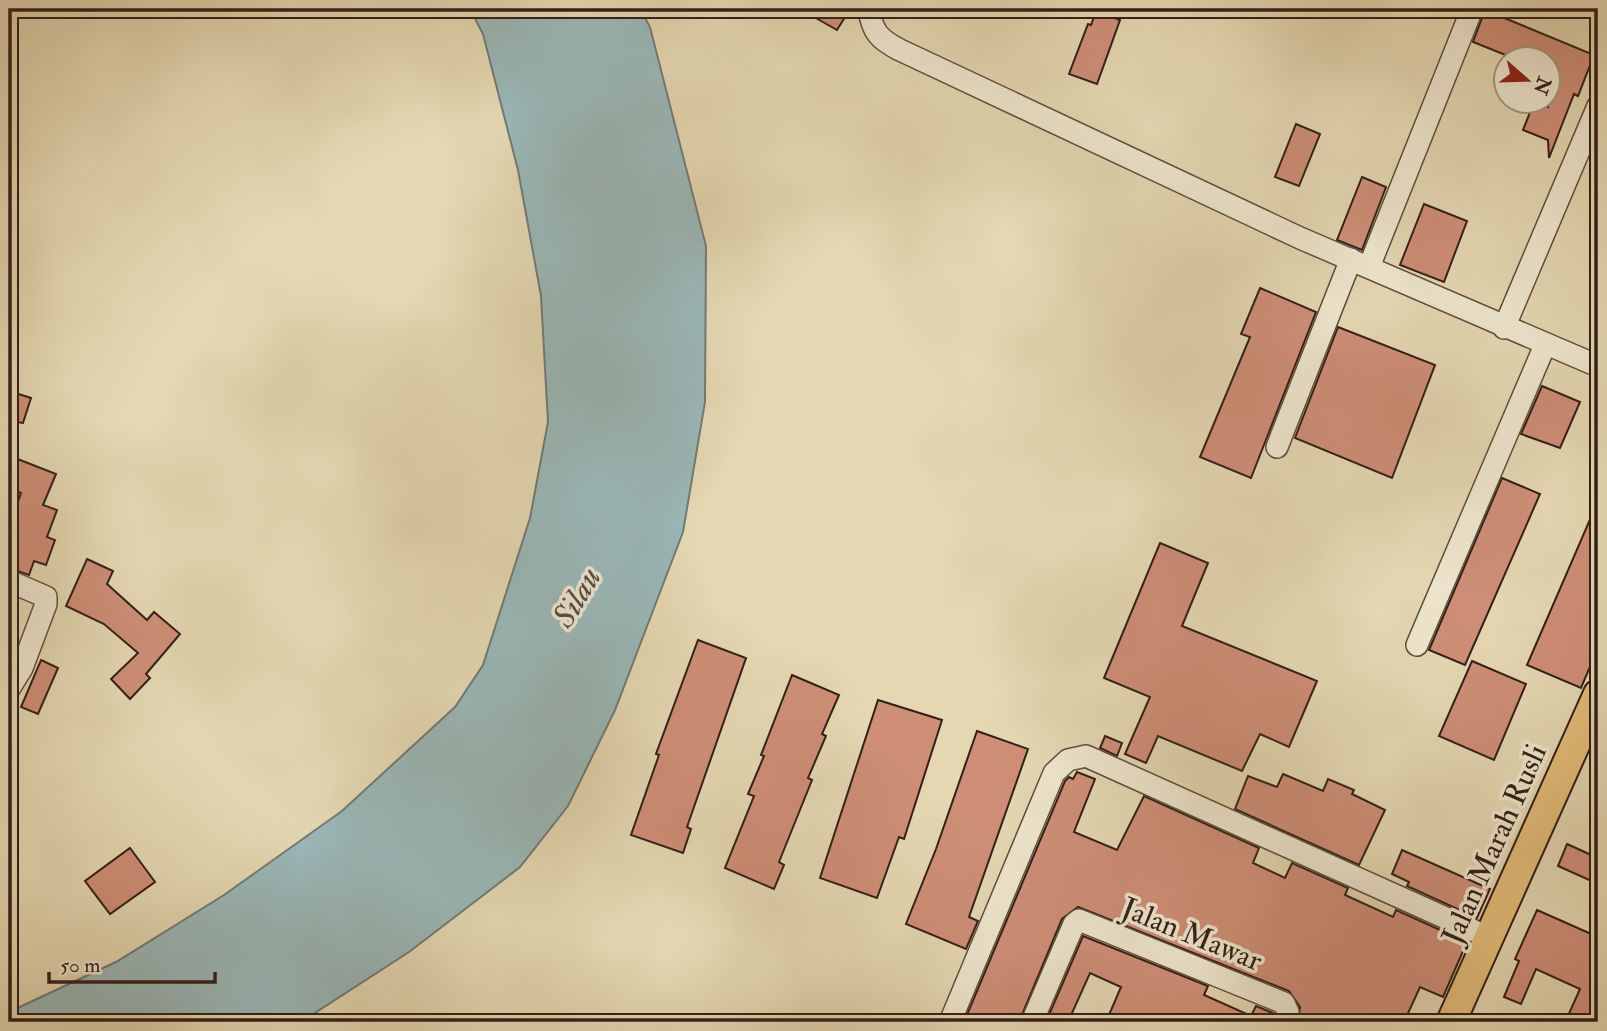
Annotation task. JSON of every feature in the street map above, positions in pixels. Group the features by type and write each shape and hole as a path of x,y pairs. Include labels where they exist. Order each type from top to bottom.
{"main road":[{"name":"Jalan Marah Rusli","path":"1451,1022 1598,694"}],"street":[{"path":"869,9 871,25 881,40 1300,239 1598,366"},
{"path":"1277,447 1472,9"},
{"path":"1504,328 1598,106"},
{"path":"1417,645 1545,345"},
{"path":"9,580 41,593 46,597 47,604 22,668 9,689"},
{"path":"950,1022 1054,772 1068,760 1086,756 1488,937"},
{"name":"Jalan Mawar","path":"1032,1022 1077,921 1284,1013"}],"water":[{"name":"Silau","path":"470,9 640,9 650,27 706,246 705,402 683,532 615,710 568,806 520,867 409,952 301,1022 9,1022 9,1012 116,962 224,895 342,811 455,707 483,665 530,518 548,422 541,296 518,170 483,34"}],"building":[{"path":"800,9 850,9 837,30"},
{"path":"1485,10 1594,55 1578,96 1574,94 1549,158 1548,140 1523,130 1528,116 1562,116 1562,46 1492,46 1492,50 1473,42"},
{"path":"1096,11 1120,20 1097,84 1069,74 1088,24 1091,25"},
{"path":"1296,124 1320,134 1299,186 1275,177"},
{"path":"1362,177 1386,187 1362,250 1337,240"},
{"path":"1424,204 1467,221 1444,282 1400,265"},
{"path":"1260,288 1316,312 1251,478 1200,457 1250,337 1241,334"},
{"path":"1338,327 1435,365 1392,478 1295,438"},
{"path":"1542,386 1580,402 1560,448 1521,434"},
{"path":"9,391 31,398 23,423 9,421"},
{"path":"15,458 56,474 43,505 57,510 47,537 55,540 46,565 34,561 29,575 9,568 9,528 21,493 9,488 9,473"},
{"path":"1502,478 1540,494 1465,665 1429,650"},
{"path":"1598,501 1598,648 1581,688 1527,665"},
{"path":"1160,543 1208,563 1182,626 1317,681 1289,747 1260,734 1242,771 1158,736 1146,763 1125,754 1150,697 1104,678"},
{"path":"87,559 113,571 107,584 147,620 154,612 180,634 146,674 150,678 130,699 111,679 138,653 104,624 66,606"},
{"path":"698,640 746,658 687,827 691,829 683,853 631,835 659,755 656,754"},
{"path":"41,660 58,668 38,714 21,707"},
{"path":"1472,661 1526,684 1494,760 1439,736"},
{"path":"792,675 839,695 822,734 826,736 808,778 812,780 779,862 784,865 774,889 725,868 754,796 748,794"},
{"path":"878,700 942,720 904,839 899,837 877,898 820,878"},
{"path":"977,731 1028,749 969,917 978,921 966,949 906,924 936,849"},
{"path":"1105,736 1122,743 1117,756 1100,748"},
{"path":"1077,772 1095,779 1074,832 1117,850 1144,796 1259,848 1253,863 1285,878 1292,863 1348,888 1345,895 1393,917 1396,910 1467,942 1443,997 1420,987 1404,1022 1298,1022 1300,1007 1289,991 1078,907 1062,919 1019,1022 964,1022 1065,781 1069,777 1073,779"},
{"path":"1283,774 1323,791 1328,779 1354,790 1352,794 1385,810 1359,865 1235,809 1248,776 1277,787"},
{"path":"1567,844 1598,858 1598,884 1558,866"},
{"path":"130,848 155,882 110,914 85,881"},
{"path":"1402,850 1490,889 1477,918 1407,886 1409,882 1392,874"},
{"path":"1537,910 1598,937 1598,1022 1577,1022 1567,1018 1580,989 1536,969 1521,1004 1504,997 1519,961 1515,959"},
{"path":"1083,936 1208,986 1204,995 1251,1016 1256,1006 1273,1013 1271,1022 1106,1022 1121,987 1090,973 1068,1022 1046,1022"}]}
